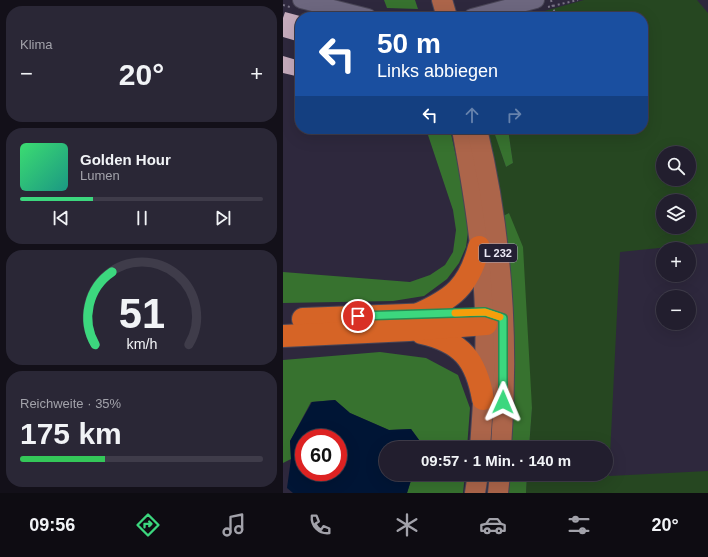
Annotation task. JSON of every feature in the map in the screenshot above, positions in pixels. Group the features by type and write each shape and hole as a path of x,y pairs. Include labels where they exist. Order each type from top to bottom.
{"highway":[{"path":"413,322 442,303 461,286 475,263 479,247"},
{"path":"283,321 344,317 413,322 431,335 447,340 462,352 473,365 480,382 483,399"},
{"path":"283,336 413,322 491,318"}],"main road":[{"path":"429,0 433,12"},
{"path":"442,0 446,12"},
{"name":"L 232","path":"463,134 471,179 479,247 504,386 501,441"},
{"name":"L 232","path":"478,134 501,268 491,318 480,441"},
{"path":"475,493 477,481"},
{"path":"498,493 499,481"}],"street":[{"path":"301,0 348,12"},
{"path":"494,12 536,0"}],"path":[{"path":"551,0 554,12"}],"green space":[{"path":"384,0 415,0 418,9 387,8"},
{"path":"584,0 697,0 708,13 708,243 696,244 696,242 656,242 656,248 620,252 611,441 530,441 532,408 509,213 503,216 496,169 488,134 495,134 506,167 513,163 509,134 648,134 648,12 541,12"},
{"path":"428,134 451,134 466,202 469,225 466,247 459,263 447,279 424,296 393,301 283,303 283,272 410,282 430,275 445,265 453,252 456,230 453,210"},
{"path":"495,134 509,134 513,163 506,167"},
{"path":"509,213 523,247 532,408 530,441 512,441 513,422 513,322 503,216"},
{"path":"380,352 426,358 458,375 470,408 468,441 420,441 411,429 389,430 350,413 335,400 311,402 296,429 295,429 290,441 291,459 283,463 283,360"},
{"path":"708,471 708,493 526,493 527,481 613,481 613,476"},
{"path":"411,481 464,481 463,493 407,493"},
{"path":"508,481 527,481 526,493 507,493"}],"water":[{"path":"335,400 350,413 389,430 411,429 420,441 379,441 379,481 411,481 407,493 293,493 287,488 291,459 290,441 295,432 295,481 347,481 347,429 297,429 312,402"}],"building":[{"path":"285,12 295,15 295,41 283,37 283,18"},
{"path":"283,56 295,60 295,76 283,73"}],"slow traffic":[{"path":"455,313 485,312 500,317"}],"route":[{"path":"358,316 485,312 503,318 503,402"}]}
